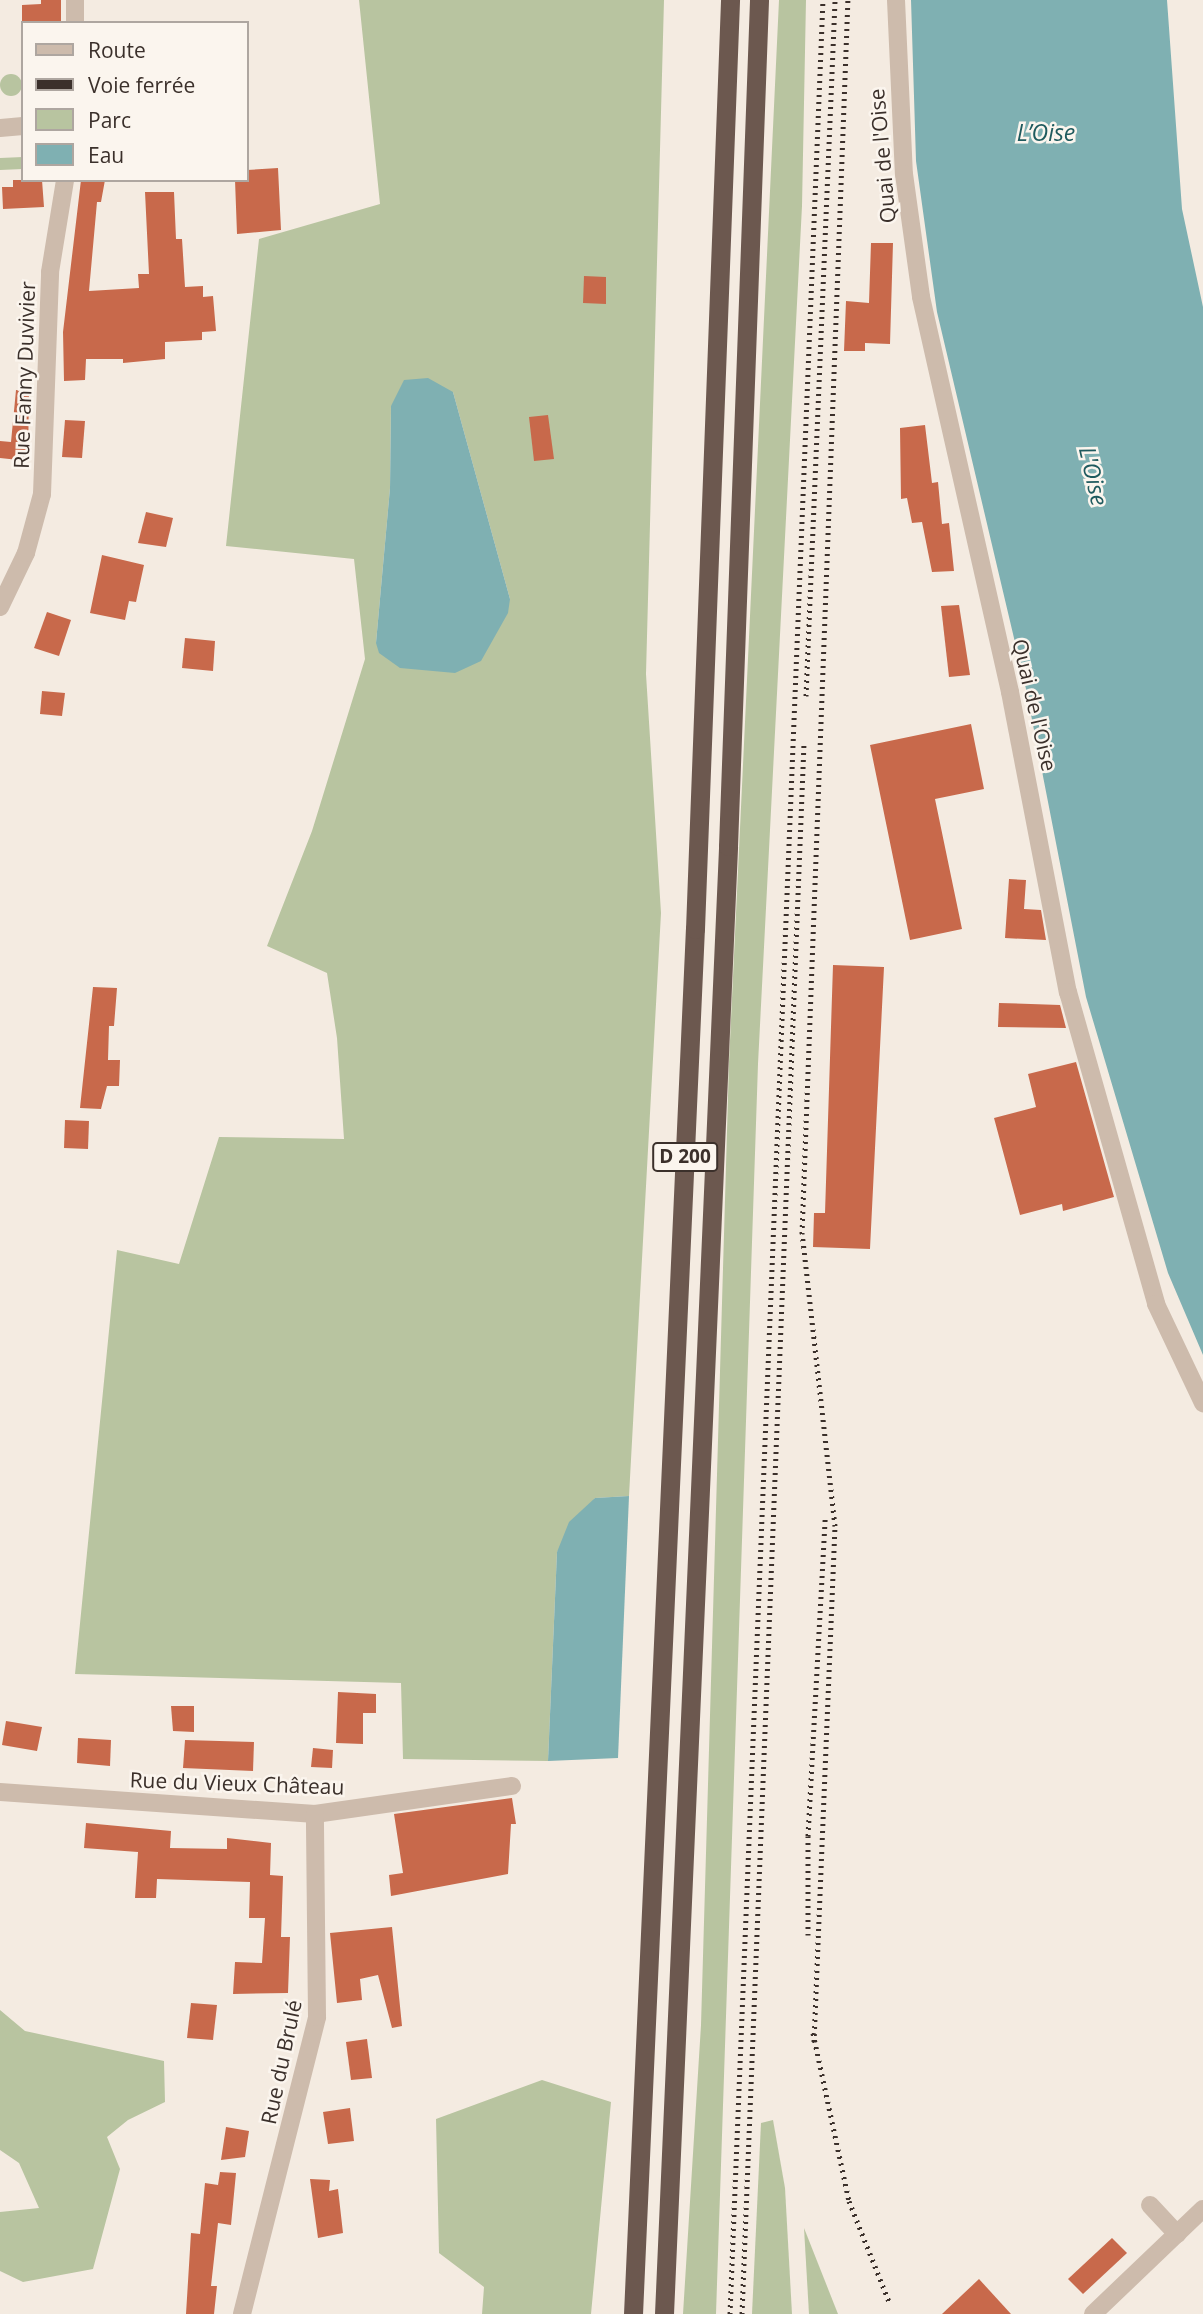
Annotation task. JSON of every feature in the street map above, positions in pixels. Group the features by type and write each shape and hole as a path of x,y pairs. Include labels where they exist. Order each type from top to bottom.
{"highway":[{"name":"D 200","path":"633,2314 695,929 730,0"},
{"name":"D 200","path":"664,2314 728,846 759,0"}],"street":[{"path":"75,0 75,21"},
{"name":"Quai de l'Oise","path":"896,0 904,174 921,297 1010,692 1068,992 1156,1304 1203,1403"},
{"path":"0,128 21,126"},
{"name":"Rue Fanny Duvivier","path":"0,607 26,553 42,494 50,272 65,182"},
{"name":"Rue du Vieux Château","path":"0,1792 315,1814 512,1786"},
{"name":"Rue du Brulé","path":"242,2314 317,2017 315,1814"},
{"path":"1150,2205 1177,2234"},
{"path":"1093,2314 1203,2209"}],"green space":[{"path":"359,0 664,0 646,674 661,913 629,1496 595,1498 557,1552 548,1761 403,1759 401,1683 75,1674 117,1250 179,1264 219,1137 344,1139 337,1038 327,973 267,946 312,831 365,659 354,559 226,546 259,239 380,204","holes":["453,392 510,599 376,643 390,488 391,406"]},
{"path":"779,0 806,0 802,206 758,1064 716,2314 683,2314 701,2025 729,1062"},
{"path":"11,74 19,77 19,93 11,96 3,93 0,85 3,77"},
{"path":"21,157 21,169 0,170 0,158"},
{"path":"0,2010 25,2031 164,2061 165,2102 128,2120 107,2137 120,2169 93,2269 23,2282 0,2271 0,2212 39,2208 19,2163 0,2150"},
{"path":"542,2080 611,2102 591,2314 482,2314 484,2287 439,2253 436,2119"},
{"path":"773,2120 785,2188 792,2314 752,2314 761,2123"},
{"path":"804,2228 838,2314 809,2314"}],"water":[{"name":"L’Oise","path":"911,0 1167,0 1182,209 1203,307 1203,1355 1168,1273 1086,997 1026,689 937,312 916,161"},
{"path":"428,378 453,392 510,599 508,613 481,661 455,673 400,668 379,653 376,643 390,488 391,406 404,380"},
{"path":"629,1496 618,1758 548,1761 557,1552 569,1522 595,1498"}],"building":[{"path":"41,0 61,0 61,21 22,21 22,5 41,4"},
{"path":"278,168 281,230 237,234 235,182 248,182 248,170"},
{"path":"13,180 42,182 44,207 3,209 2,187 13,187"},
{"path":"81,182 105,182 101,202 97,202 89,291 139,288 138,274 149,274 145,192 174,192 176,239 182,239 185,287 203,286 203,297 213,296 216,331 202,332 202,340 165,342 165,359 123,363 123,359 86,359 85,380 64,381 63,332"},
{"path":"871,243 893,243 890,344 865,343 865,351 844,351 846,301 869,303"},
{"path":"584,276 606,277 606,304 583,303"},
{"path":"16,390 29,391 28,461 0,458 0,441 11,442"},
{"path":"548,415 554,459 534,461 529,417"},
{"path":"65,420 85,421 82,458 62,457"},
{"path":"925,425 932,483 938,482 942,524 949,523 954,571 932,572 922,522 912,523 907,498 901,499 900,428"},
{"path":"146,512 173,518 166,547 138,543"},
{"path":"102,555 144,565 136,602 129,601 125,620 90,613"},
{"path":"959,605 970,675 949,677 941,606"},
{"path":"47,612 71,620 59,656 34,648"},
{"path":"185,638 215,641 213,671 182,668"},
{"path":"42,691 65,693 62,716 40,714"},
{"path":"971,724 984,789 935,799 962,929 910,940 870,745"},
{"path":"1009,879 1026,880 1024,909 1041,910 1046,940 1005,938"},
{"path":"833,965 884,967 870,1249 813,1247 814,1213 825,1213"},
{"path":"93,987 117,988 114,1026 109,1026 108,1060 120,1060 119,1086 107,1086 101,1109 80,1108"},
{"path":"999,1003 1060,1005 1066,1028 998,1027"},
{"path":"1076,1062 1114,1197 1063,1211 1062,1204 1020,1215 994,1118 1036,1107 1028,1074"},
{"path":"65,1120 89,1121 88,1149 64,1148"},
{"path":"338,1692 376,1694 376,1713 363,1713 363,1744 336,1743"},
{"path":"171,1706 194,1706 194,1732 173,1731"},
{"path":"6,1721 42,1727 37,1751 2,1745"},
{"path":"78,1738 111,1740 110,1766 77,1763"},
{"path":"185,1740 254,1742 253,1771 183,1768"},
{"path":"313,1748 333,1750 332,1768 311,1767"},
{"path":"512,1798 516,1824 511,1824 508,1874 391,1896 389,1875 403,1873 394,1814"},
{"path":"86,1823 171,1831 170,1848 227,1849 227,1838 271,1843 270,1875 283,1876 281,1937 290,1937 288,1993 233,1994 235,1962 262,1963 265,1918 249,1918 250,1882 157,1879 156,1898 135,1898 138,1852 84,1848"},
{"path":"392,1927 402,2026 392,2028 378,1975 360,1979 362,2000 337,2003 330,1933"},
{"path":"191,2003 217,2005 213,2040 187,2038"},
{"path":"367,2039 372,2078 351,2080 346,2042"},
{"path":"350,2108 354,2141 328,2144 323,2112"},
{"path":"226,2127 249,2131 245,2157 221,2160"},
{"path":"220,2172 236,2173 231,2225 218,2223 211,2286 217,2286 214,2314 186,2314 191,2233 200,2234 205,2183 218,2185"},
{"path":"310,2179 330,2180 329,2191 338,2189 343,2233 318,2238"},
{"path":"1112,2238 1127,2253 1083,2294 1068,2279"},
{"path":"979,2279 1011,2314 942,2314"}],"railway":[{"path":"730,2314 823,0"},
{"path":"806,696 835,0"},
{"path":"814,2042 835,1526 802,1234 848,0"},
{"path":"742,2314 804,745"},
{"path":"808,1935 808,1836 825,1519"},
{"path":"813,2033 849,2201 890,2304"}],"water label":[{"name":"L'Oise","path":"1094,476"}]}
